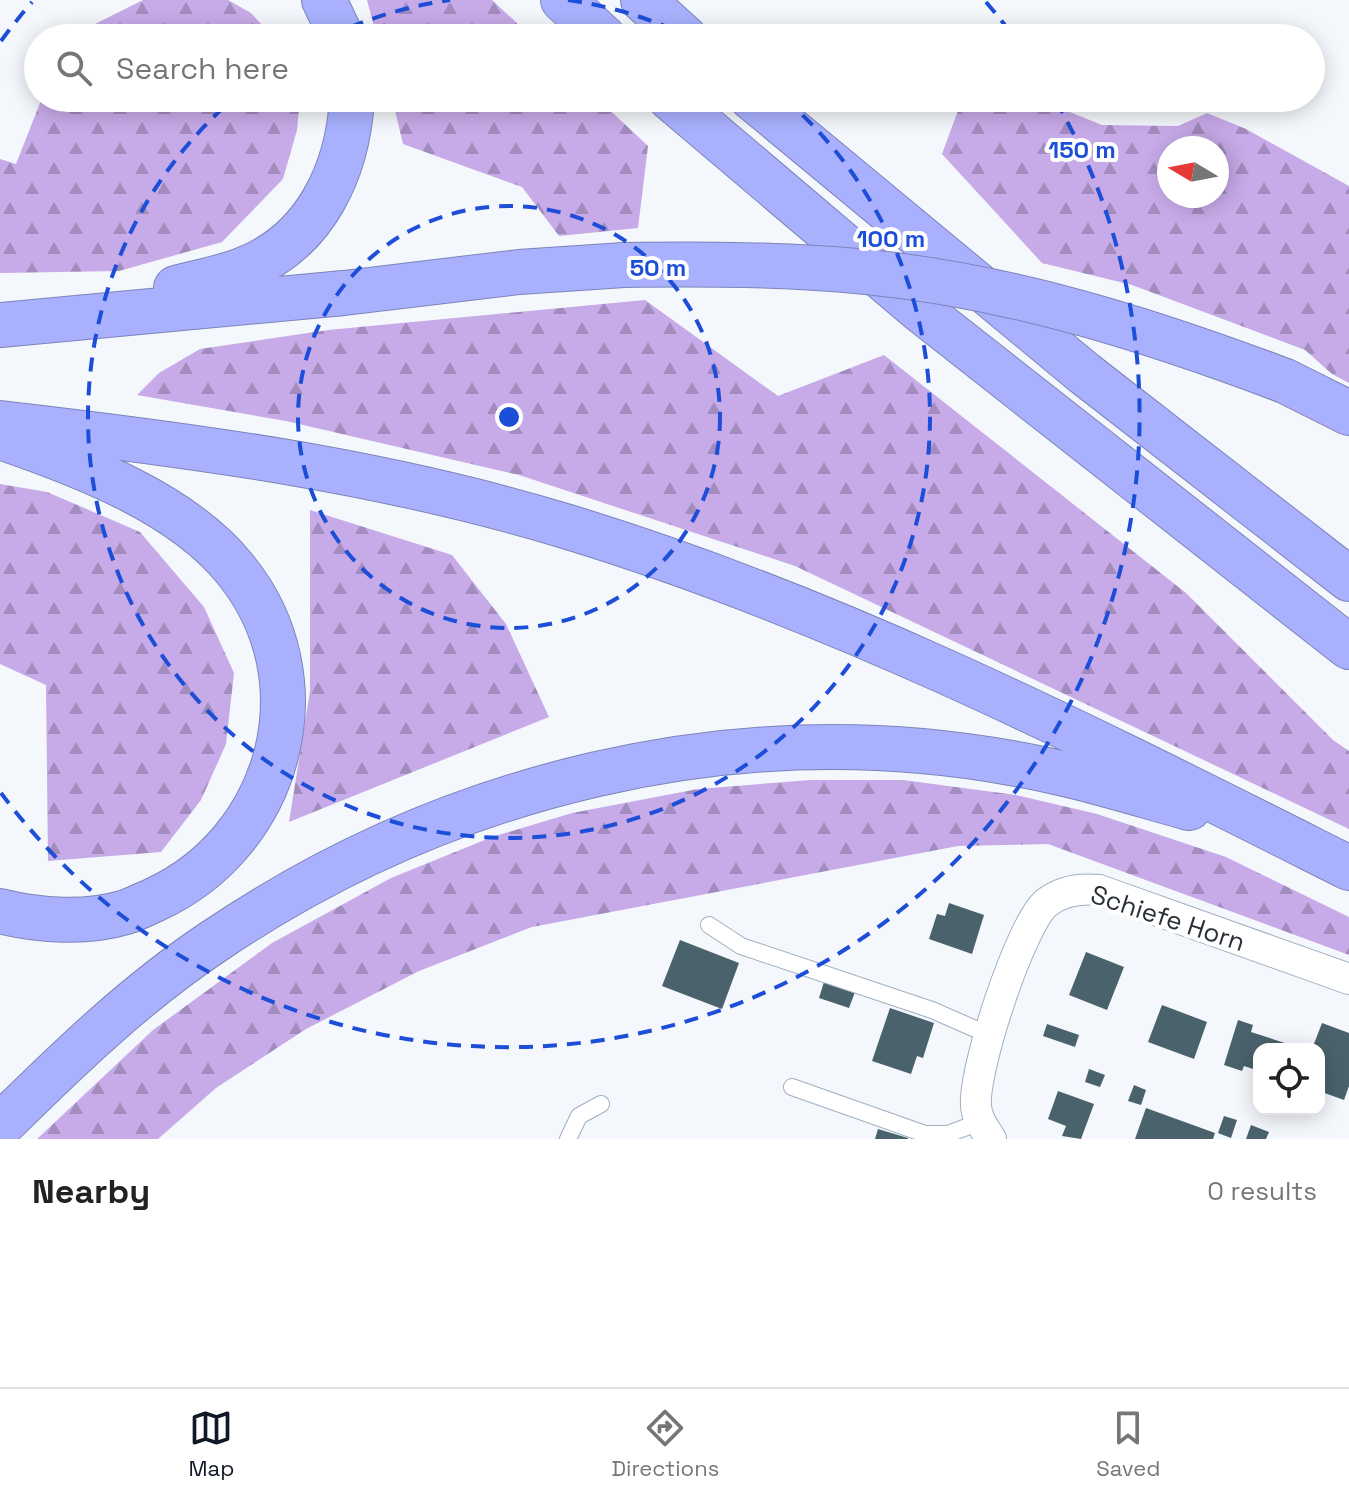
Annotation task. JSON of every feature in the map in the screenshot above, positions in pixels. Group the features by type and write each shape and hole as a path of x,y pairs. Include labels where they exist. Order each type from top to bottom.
{"highway":[{"path":"324,0 337,24"},
{"path":"563,0 589,24"},
{"path":"643,0 670,24"},
{"path":"54,321 242,270 271,255 296,236 314,216 329,190 343,162 351,112"},
{"path":"687,112 920,310 1349,647"},
{"path":"769,112 1084,373 1349,579"},
{"path":"0,325 344,293 519,272 624,265 741,264 867,272 1017,297 1109,320 1285,381 1349,413"},
{"path":"0,423 161,442 329,468 486,504 652,554 741,587 944,671 1130,757 1349,868"},
{"path":"0,437 146,498 210,542 236,570 256,599 272,635 281,675 283,710 278,749 268,784 246,825 215,861 175,890 127,912 89,919 49,919 0,911"},
{"path":"0,1126 65,1062 135,1002 212,943 287,896 363,856 431,826 562,781 644,764 763,748 930,752 1013,763 1118,788 1280,833"}],"street":[{"name":"Schiefe Horn","path":"986,1130 977,1093 989,1035 1035,916 1056,897 1083,889 1099,890 1349,979"}],"lane":[{"path":"709,925 741,946 932,1010 989,1035"},
{"path":"792,1087 925,1134 986,1130"},
{"path":"568,1139 579,1116 601,1104"}],"green space":[{"path":"143,0 228,0 251,13 261,24 95,24"},
{"path":"367,0 492,0 518,24 373,24"},
{"path":"36,112 299,112 297,130 283,179 222,242 119,271 0,273 0,159 16,164"},
{"path":"395,112 612,112 648,146 638,228 559,236 522,187 403,144"},
{"path":"957,112 1070,112 1102,125 1178,126 1207,113 1246,129 1349,186 1349,383 1332,374 1305,350 1132,285 1042,263 942,154"},
{"path":"645,300 778,396 884,355 1186,593 1333,740 1349,751 1349,829 795,566 519,475 286,421 137,395 159,373 200,349 328,330"},
{"path":"0,484 47,492 140,532 204,607 234,673 226,744 201,800 161,852 48,861 46,685 0,664"},
{"path":"310,510 452,555 506,624 549,717 289,822 310,691"},
{"path":"810,780 903,780 1016,795 1097,814 1226,857 1349,917 1349,955 1048,844 958,846 532,927 419,971 306,1029 216,1088 158,1139 37,1139 153,1030 272,943 391,878 492,837 572,813 698,789"}],"building":[{"path":"949,903 984,915 972,954 929,939 937,914 945,916"},
{"path":"680,940 739,963 722,1009 662,986"},
{"path":"1086,952 1124,967 1107,1010 1069,995"},
{"path":"824,982 855,992 849,1008 819,998"},
{"path":"1162,1005 1207,1022 1194,1059 1148,1042"},
{"path":"890,1008 934,1023 923,1058 917,1056 911,1074 872,1061"},
{"path":"1238,1020 1253,1025 1251,1032 1285,1043 1253,1043 1253,1069 1244,1066 1242,1071 1224,1065"},
{"path":"1322,1023 1349,1033 1349,1086 1344,1100 1325,1093 1325,1043 1314,1043"},
{"path":"1047,1024 1079,1035 1075,1047 1043,1036"},
{"path":"1089,1069 1105,1075 1100,1087 1085,1082"},
{"path":"1134,1085 1146,1090 1141,1105 1128,1101"},
{"path":"1058,1091 1094,1104 1081,1139 1062,1136 1066,1126 1048,1119"},
{"path":"1146,1108 1215,1133 1213,1139 1135,1139"},
{"path":"1224,1116 1237,1120 1231,1138 1218,1133"},
{"path":"1251,1125 1269,1132 1266,1139 1246,1139"},
{"path":"878,1129 908,1138 908,1139 875,1139"}]}
